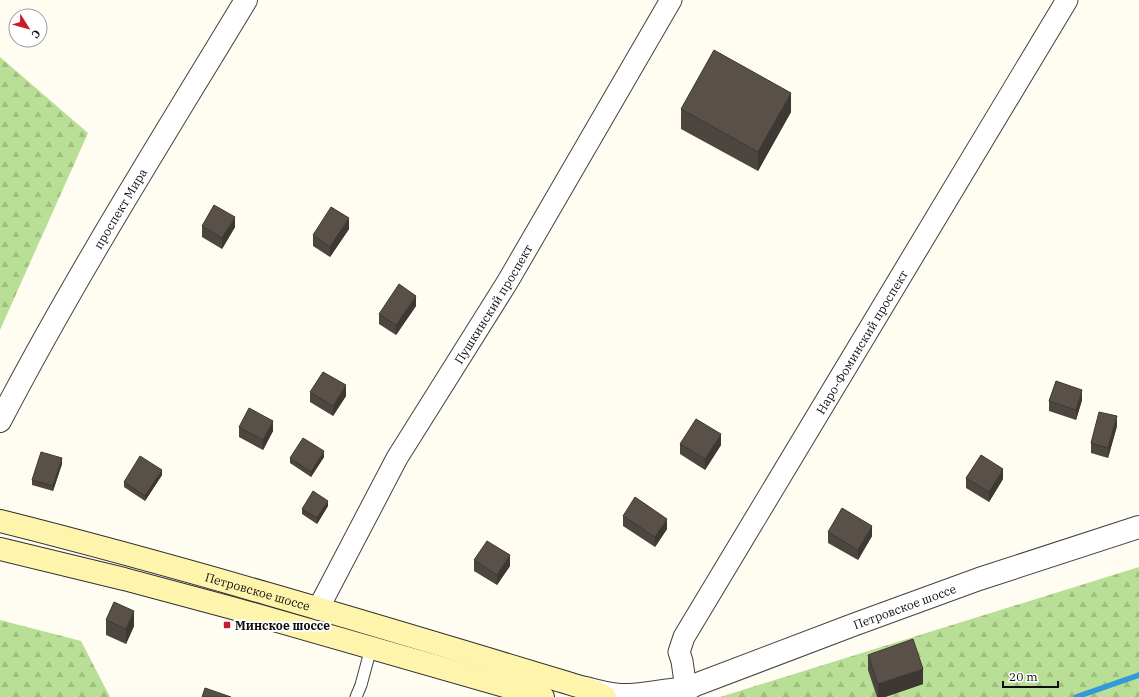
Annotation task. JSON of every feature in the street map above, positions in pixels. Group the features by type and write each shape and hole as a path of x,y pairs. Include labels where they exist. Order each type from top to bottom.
{"main road":[{"name":"Петровское шоссе","path":"0,521 130,555 318,609 581,687 605,697"},
{"name":"Петровское шоссе","path":"0,549 232,608 543,697"}],"street":[{"name":"проспект Мира","path":"0,421 32,359 131,188 246,0"},
{"name":"Пушкинский проспект","path":"318,609 397,458 508,281 671,0"},
{"name":"Наро-Фоминский проспект","path":"680,694 682,661 679,652 684,637 1066,0"},
{"name":"Петровское шоссе","path":"581,687 620,695 680,694 853,625 979,579 1139,527"}],"lane":[{"path":"356,697 361,685 371,648"}],"green space":[{"path":"0,57 88,133 0,330"},
{"path":"1139,567 1139,697 720,697"},
{"path":"0,620 81,641 110,697 0,697"}],"building":[{"path":"714,50 791,93 758,152 681,109"},
{"path":"214,205 235,217 222,238 202,226"},
{"path":"331,207 349,218 330,247 313,235"},
{"path":"399,284 416,296 396,325 379,314"},
{"path":"323,372 346,385 333,406 310,392"},
{"path":"1056,381 1082,390 1076,410 1049,401"},
{"path":"249,408 273,421 263,440 239,427"},
{"path":"1099,412 1117,416 1108,448 1091,443"},
{"path":"696,419 721,434 705,459 680,444"},
{"path":"303,438 324,451 311,472 290,458"},
{"path":"41,452 62,458 53,486 32,480"},
{"path":"981,455 1003,469 989,492 966,478"},
{"path":"140,456 162,470 145,496 124,482"},
{"path":"313,491 328,501 317,518 302,509"},
{"path":"635,497 667,519 655,537 623,516"},
{"path":"842,508 872,526 858,550 828,532"},
{"path":"487,541 510,555 497,575 474,560"},
{"path":"114,602 134,611 126,629 106,620"},
{"path":"913,639 923,669 878,684 868,655"},
{"path":"205,688 231,697 202,697"}],"waterway":[{"path":"1076,697 1139,675"}],"place":[{"name":"Минское шоссе","path":"227,625"}]}
